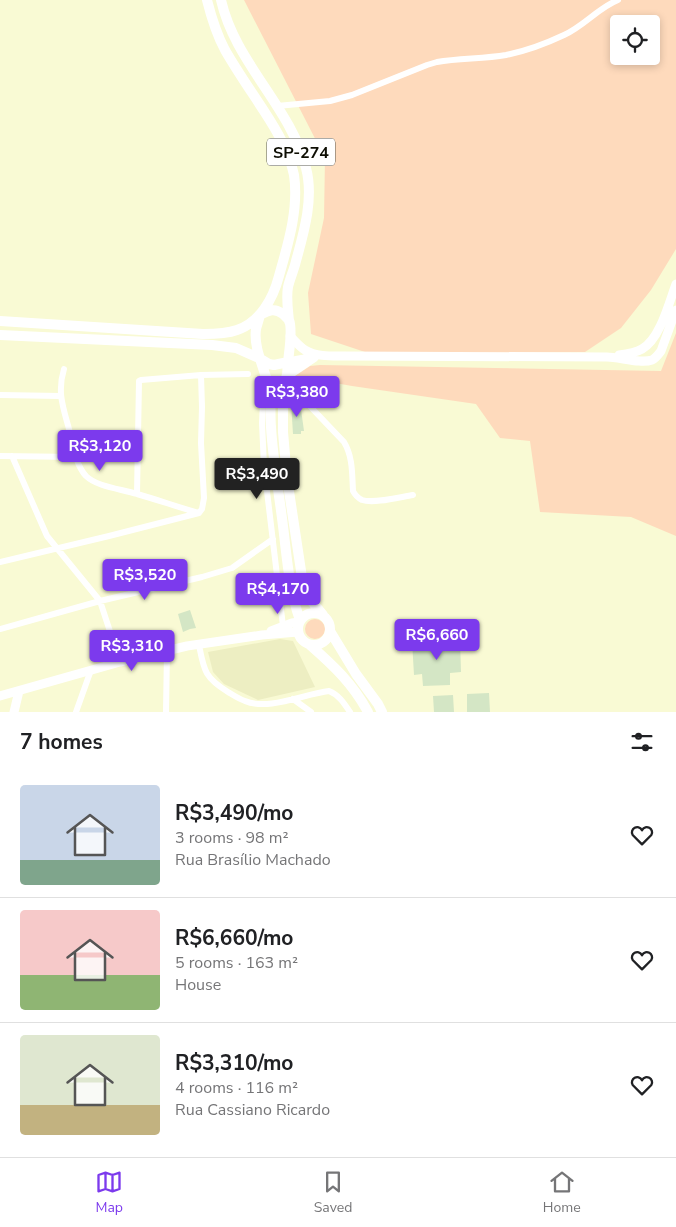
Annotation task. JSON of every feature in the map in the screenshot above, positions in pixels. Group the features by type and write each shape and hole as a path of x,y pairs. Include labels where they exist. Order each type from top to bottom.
{"main road":[{"name":"SP-274","path":"207,0 224,48 282,141 294,176 294,208 286,252 276,286 270,300 260,315"},
{"name":"SP-274","path":"221,0 224,14 234,37 295,138 307,170 307,213 287,296 289,321"},
{"path":"0,321 223,334 248,325 260,315 270,310 276,310 284,315 289,321 290,336 286,378 283,386 283,432 287,478 303,584 309,598 329,622 330,631 382,712"},
{"path":"260,315 256,337 259,358 270,394 270,426 273,455 289,575 302,640 313,647 345,677 368,712"},
{"path":"0,334 212,345 236,348 269,364 286,363"},
{"path":"286,378 318,356"},
{"path":"299,625 307,614 316,612 323,615"},
{"path":"313,647 324,642 330,631"}],"street":[{"path":"604,8 606,0"},
{"path":"277,106 330,101 352,95 437,62 506,55 532,48 566,34 618,0"},
{"path":"607,357 642,350 647,346 660,327 676,284"},
{"path":"286,363 318,356 617,357 644,361 651,360 661,351 676,310"},
{"path":"290,336 308,352 318,356"},
{"path":"64,369 60,396 76,457 87,476 104,485 199,513"},
{"path":"263,371 262,423 264,466 283,626"},
{"path":"137,494 139,381 201,375 248,374"},
{"path":"0,562 199,513 202,509 204,498 201,375"},
{"path":"286,378 347,447 351,460 356,496 360,499 373,501 413,495"},
{"path":"0,395 60,396"},
{"path":"0,456 76,457"},
{"path":"12,456 43,530 100,601 120,662"},
{"path":"0,629 100,601 232,568 273,539"},
{"path":"262,635 292,622 299,625"},
{"path":"0,696 120,662 167,651 262,635 299,625"},
{"path":"199,645 204,670 207,675 212,681 245,702 267,704 329,691 335,694 350,712"},
{"path":"166,712 167,651"},
{"path":"76,712 91,670"},
{"path":"14,712 19,691"},
{"path":"293,699 311,712"}],"shaded area":[{"path":"244,0 676,0 676,249 651,290 621,328 585,352 365,352 311,334 308,293 324,218 325,158"},
{"path":"676,333 676,536 631,517 540,512 530,441 500,438 476,404 295,376 310,366 320,365 661,371"},
{"path":"315,619 322,622 325,629 322,636 315,639 308,636 305,629 308,622"},
{"path":"280,639 293,641 315,687 258,700 224,684 213,672 208,652"}],"building":[{"path":"291,402 300,402 304,431 301,431 301,434 293,434"},
{"path":"190,610 196,628 183,632 178,614"},
{"path":"460,639 461,672 450,673 450,685 423,686 422,674 414,675 412,641"},
{"path":"489,693 490,712 467,712 467,694"},
{"path":"453,695 454,712 434,712 433,696"}]}
